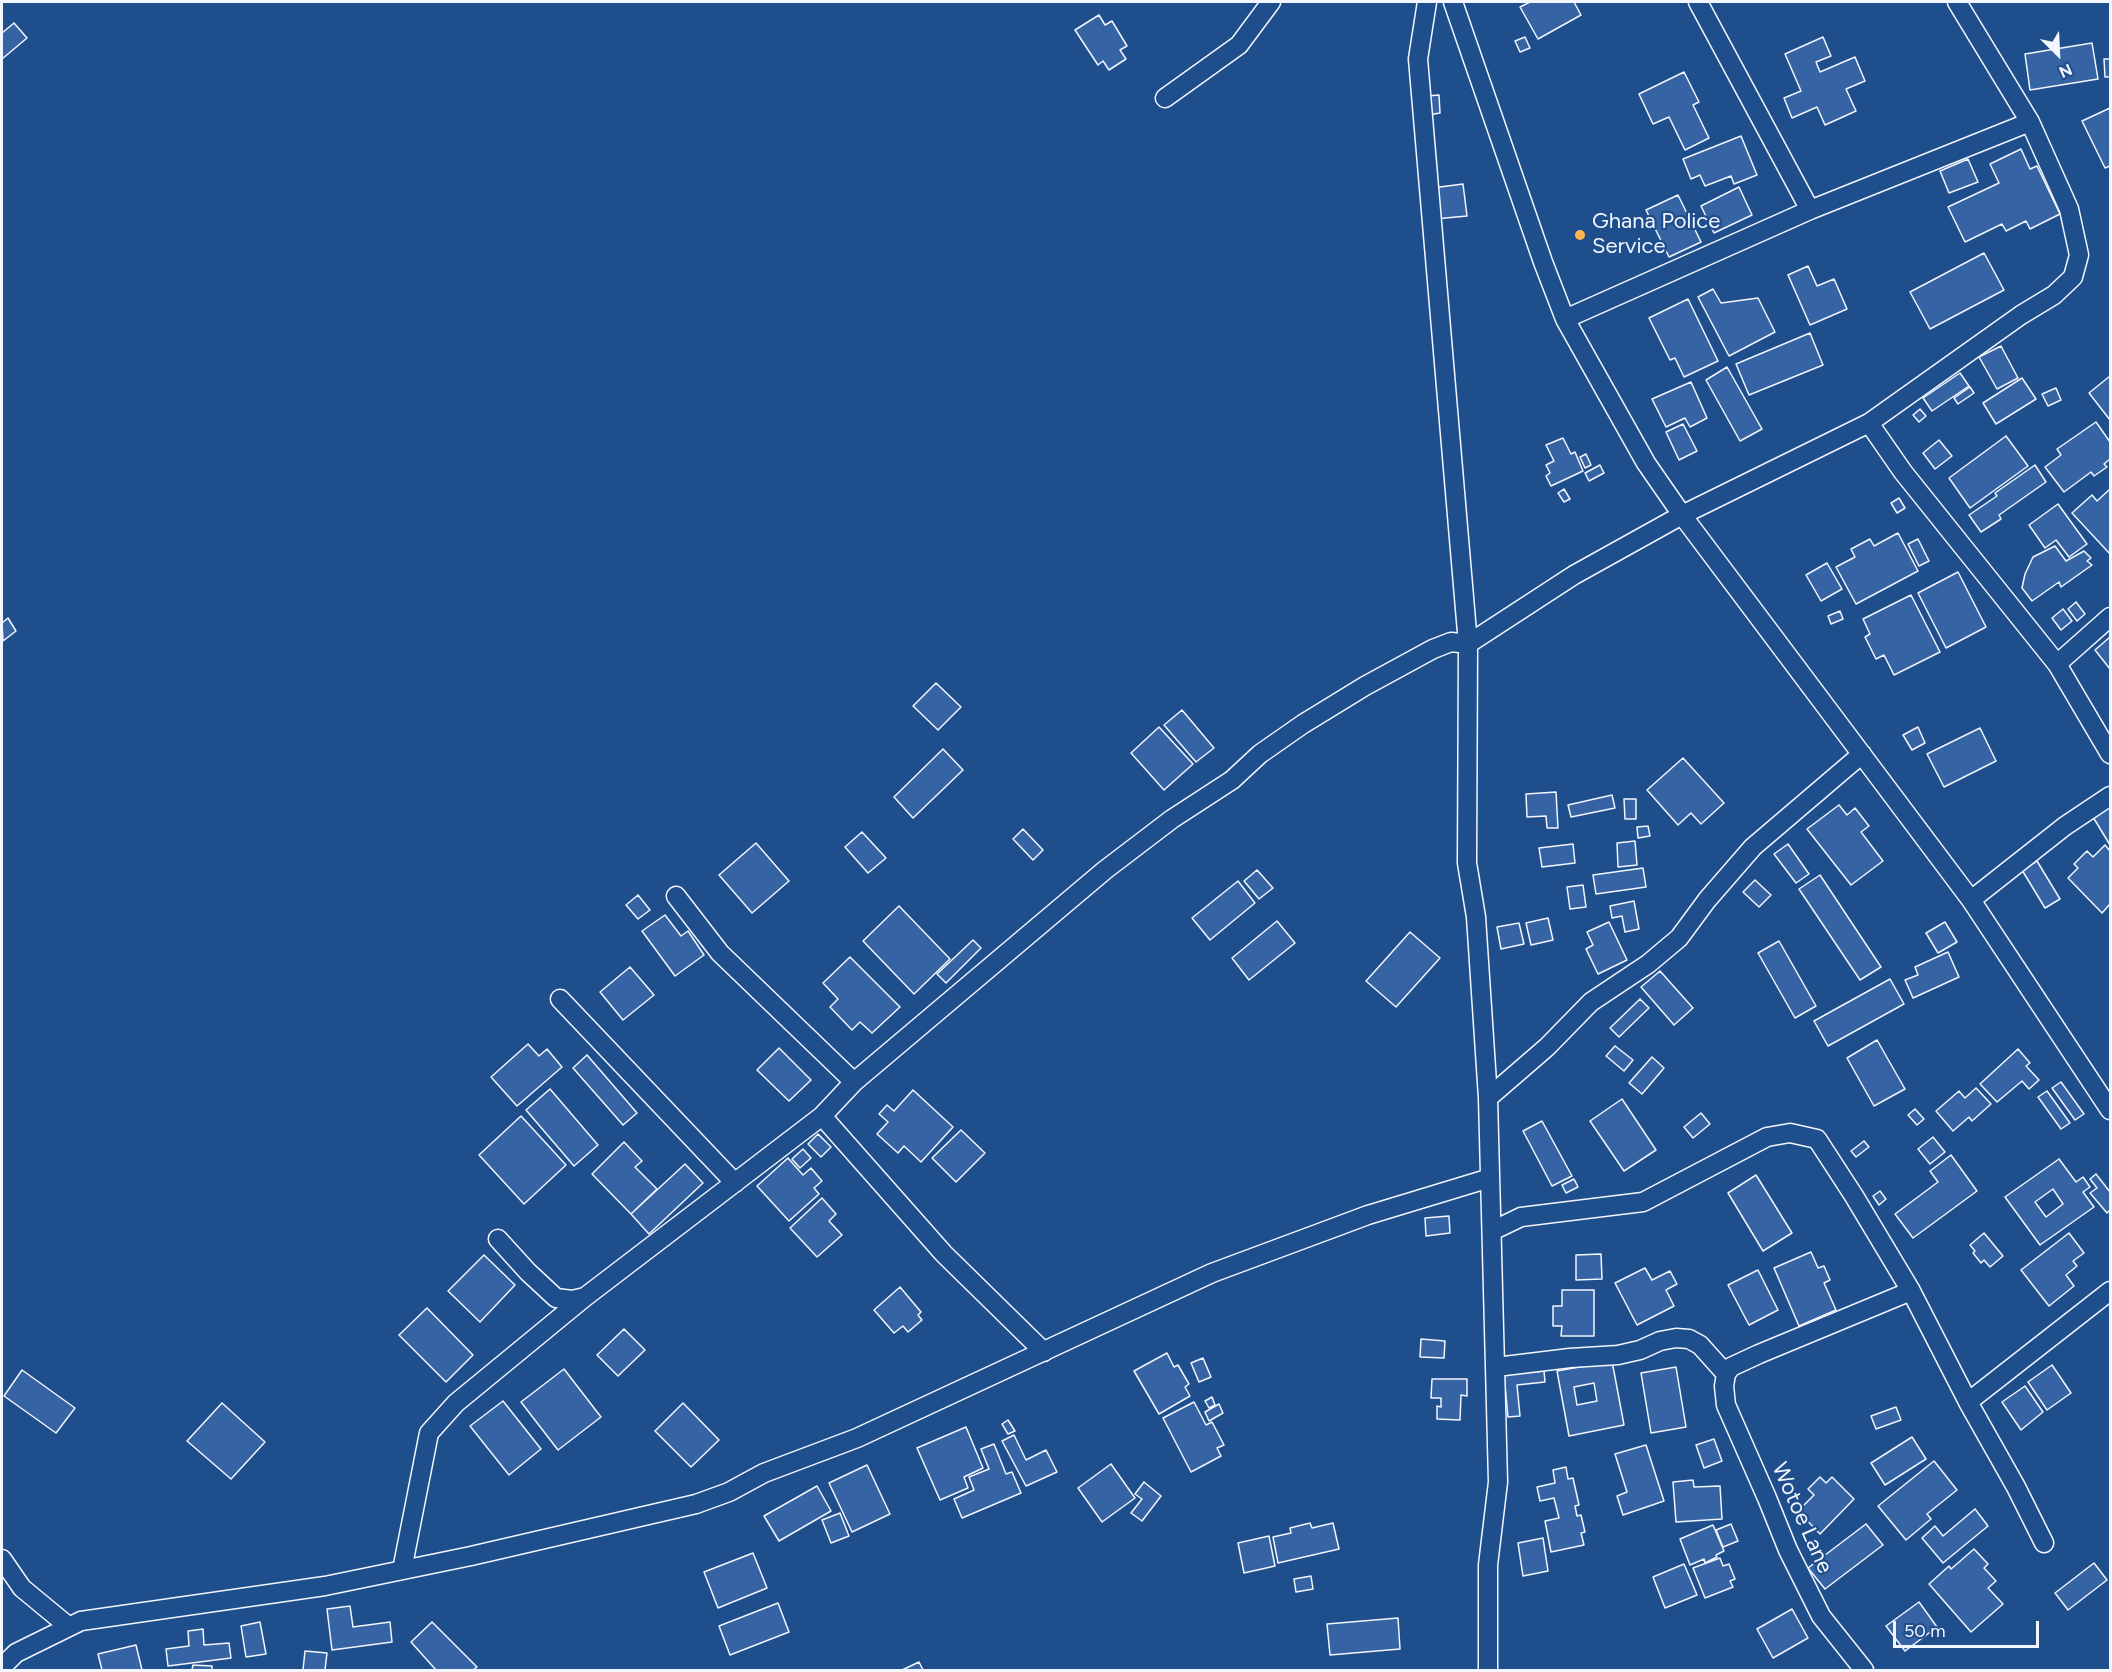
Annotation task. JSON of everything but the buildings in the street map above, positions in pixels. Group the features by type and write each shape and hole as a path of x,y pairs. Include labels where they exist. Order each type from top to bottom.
{"street":[{"path":"1166,98 1239,45 1271,2"},
{"path":"1427,2 1418,59 1468,644 1467,863 1476,917 1488,1098 1498,1482 1488,1565 1488,1671"},
{"path":"1453,2 1565,319 1646,464 1971,900 2110,1110"},
{"path":"1698,2 1810,210"},
{"path":"402,1570 429,1433 456,1402 585,1297 822,1116 854,1082 1105,870 1172,819 1232,780 1260,754 1339,702 1433,649 1452,642 1468,644 1574,575 1682,515 1869,423 2021,315 2054,295 2073,277 2079,255 2069,209 2030,122 1957,2"},
{"path":"1565,319 1810,210 2030,122"},
{"path":"1869,423 1903,472 2056,664 2110,754"},
{"path":"2056,664 2110,617"},
{"path":"1488,1098 1547,1047 1591,1002 1648,964 1679,938 1707,900 1753,847 1862,754"},
{"path":"1971,900 2065,826 2110,796"},
{"path":"676,896 720,953 854,1082"},
{"path":"560,999 735,1183"},
{"path":"822,1116 944,1254 1044,1352"},
{"path":"1492,1231 1521,1217 1643,1202 1767,1137 1790,1133 1817,1139 1911,1291 2044,1543"},
{"path":"2,1667 16,1653 81,1621 325,1586 471,1556 696,1504 729,1492 764,1473 857,1438 1212,1273 1368,1215 1490,1178"},
{"path":"498,1239 556,1298 572,1300 585,1297"},
{"path":"1496,1367 1618,1355 1676,1338 1689,1339 1700,1345 1726,1374 1731,1367 1759,1354 1911,1291"},
{"path":"1968,1402 2110,1291"},
{"name":"Wotoe Lane","path":"1726,1374 1724,1386 1726,1405 1788,1550 1821,1616 1864,1671"},
{"path":"2,1558 22,1588 68,1626"}],"place":[{"name":"Ghana Police Service","path":"1580,235"}]}
